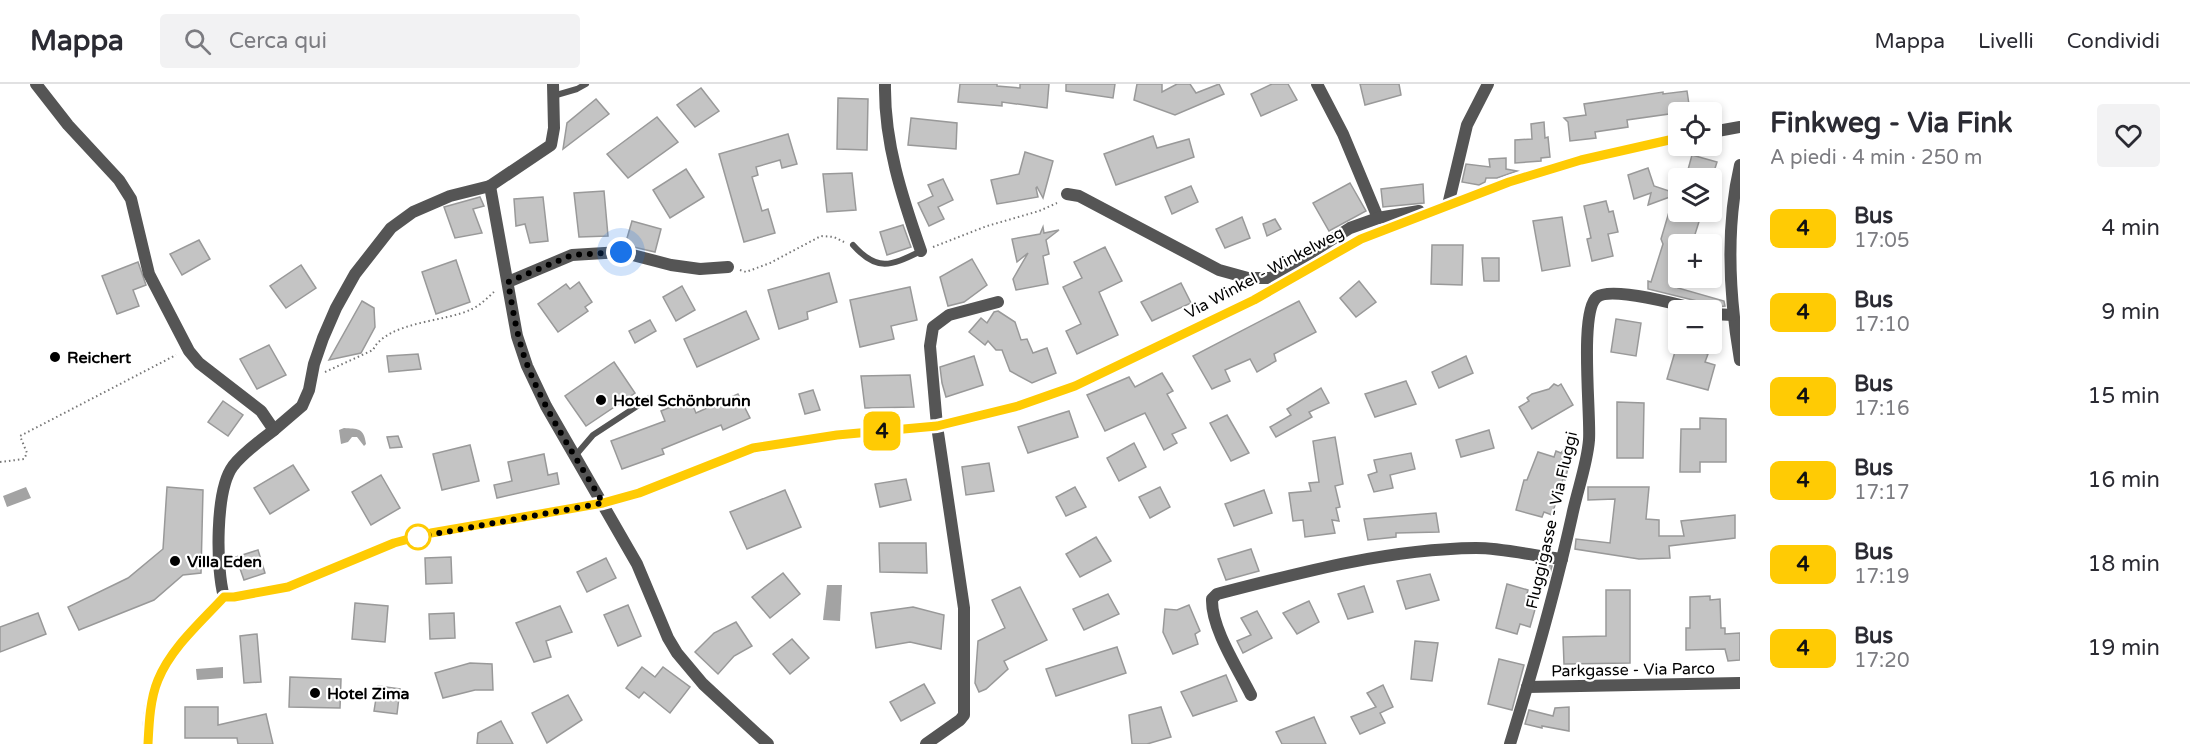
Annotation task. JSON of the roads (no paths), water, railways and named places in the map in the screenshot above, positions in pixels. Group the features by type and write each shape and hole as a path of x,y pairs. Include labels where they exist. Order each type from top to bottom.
{"street":[{"path":"36,84 68,125 119,180 131,199 149,274 189,349 199,363 261,411 274,430"},
{"path":"885,84 885,105 892,156 903,201 921,251"},
{"path":"1317,84 1343,134 1378,218"},
{"path":"1448,205 1467,124 1488,84"},
{"path":"148,744 150,712 157,681 174,651 224,597 219,581 220,508 224,484 232,468 243,454 302,406 309,390 323,338 336,308 355,274 391,228 413,212 450,196 490,186 551,145 554,128 553,90"},
{"path":"1722,130 1740,127"},
{"name":"Via Winkel - Winkelweg","path":"224,597 288,587 394,543 431,533 603,503 639,493 753,448 837,435 937,426 1018,406 1075,386 1254,300 1361,239 1509,182 1581,160 1668,140"},
{"path":"1740,165 1734,193 1730,271 1733,315 1740,360"},
{"path":"490,186 518,336 527,366 546,406 637,564 668,638 677,653 703,684 768,744"},
{"path":"1067,194 1079,196 1219,270 1248,278 1271,278 1350,228 1378,218 1413,211 1431,212"},
{"path":"508,282 572,255 621,252 670,265 700,269 728,267"},
{"name":"Fluggigasse - Via Fluggi","path":"1510,744 1562,559 1588,441 1587,320 1594,300 1599,295 1620,294 1668,302"},
{"path":"926,744 964,715 964,608 937,426 930,346 933,327 949,315 998,302"},
{"path":"1722,314 1733,315"},
{"path":"1251,695 1220,632 1212,608 1212,598 1217,594 1287,575 1404,552 1479,548 1562,559"},
{"name":"Parkgasse - Via Parco","path":"1527,687 1740,683"}],"lane":[{"path":"553,90 577,89 586,84"},
{"path":"854,245 878,264 893,264 921,251"},
{"path":"575,456 593,435 651,397"}],"place":[{"name":"Reichert","path":"55,357"},
{"name":"Hotel Schönbrunn","path":"601,400"},
{"name":"Villa Eden","path":"175,561"},
{"name":"Hotel Zima","path":"315,693"}]}
